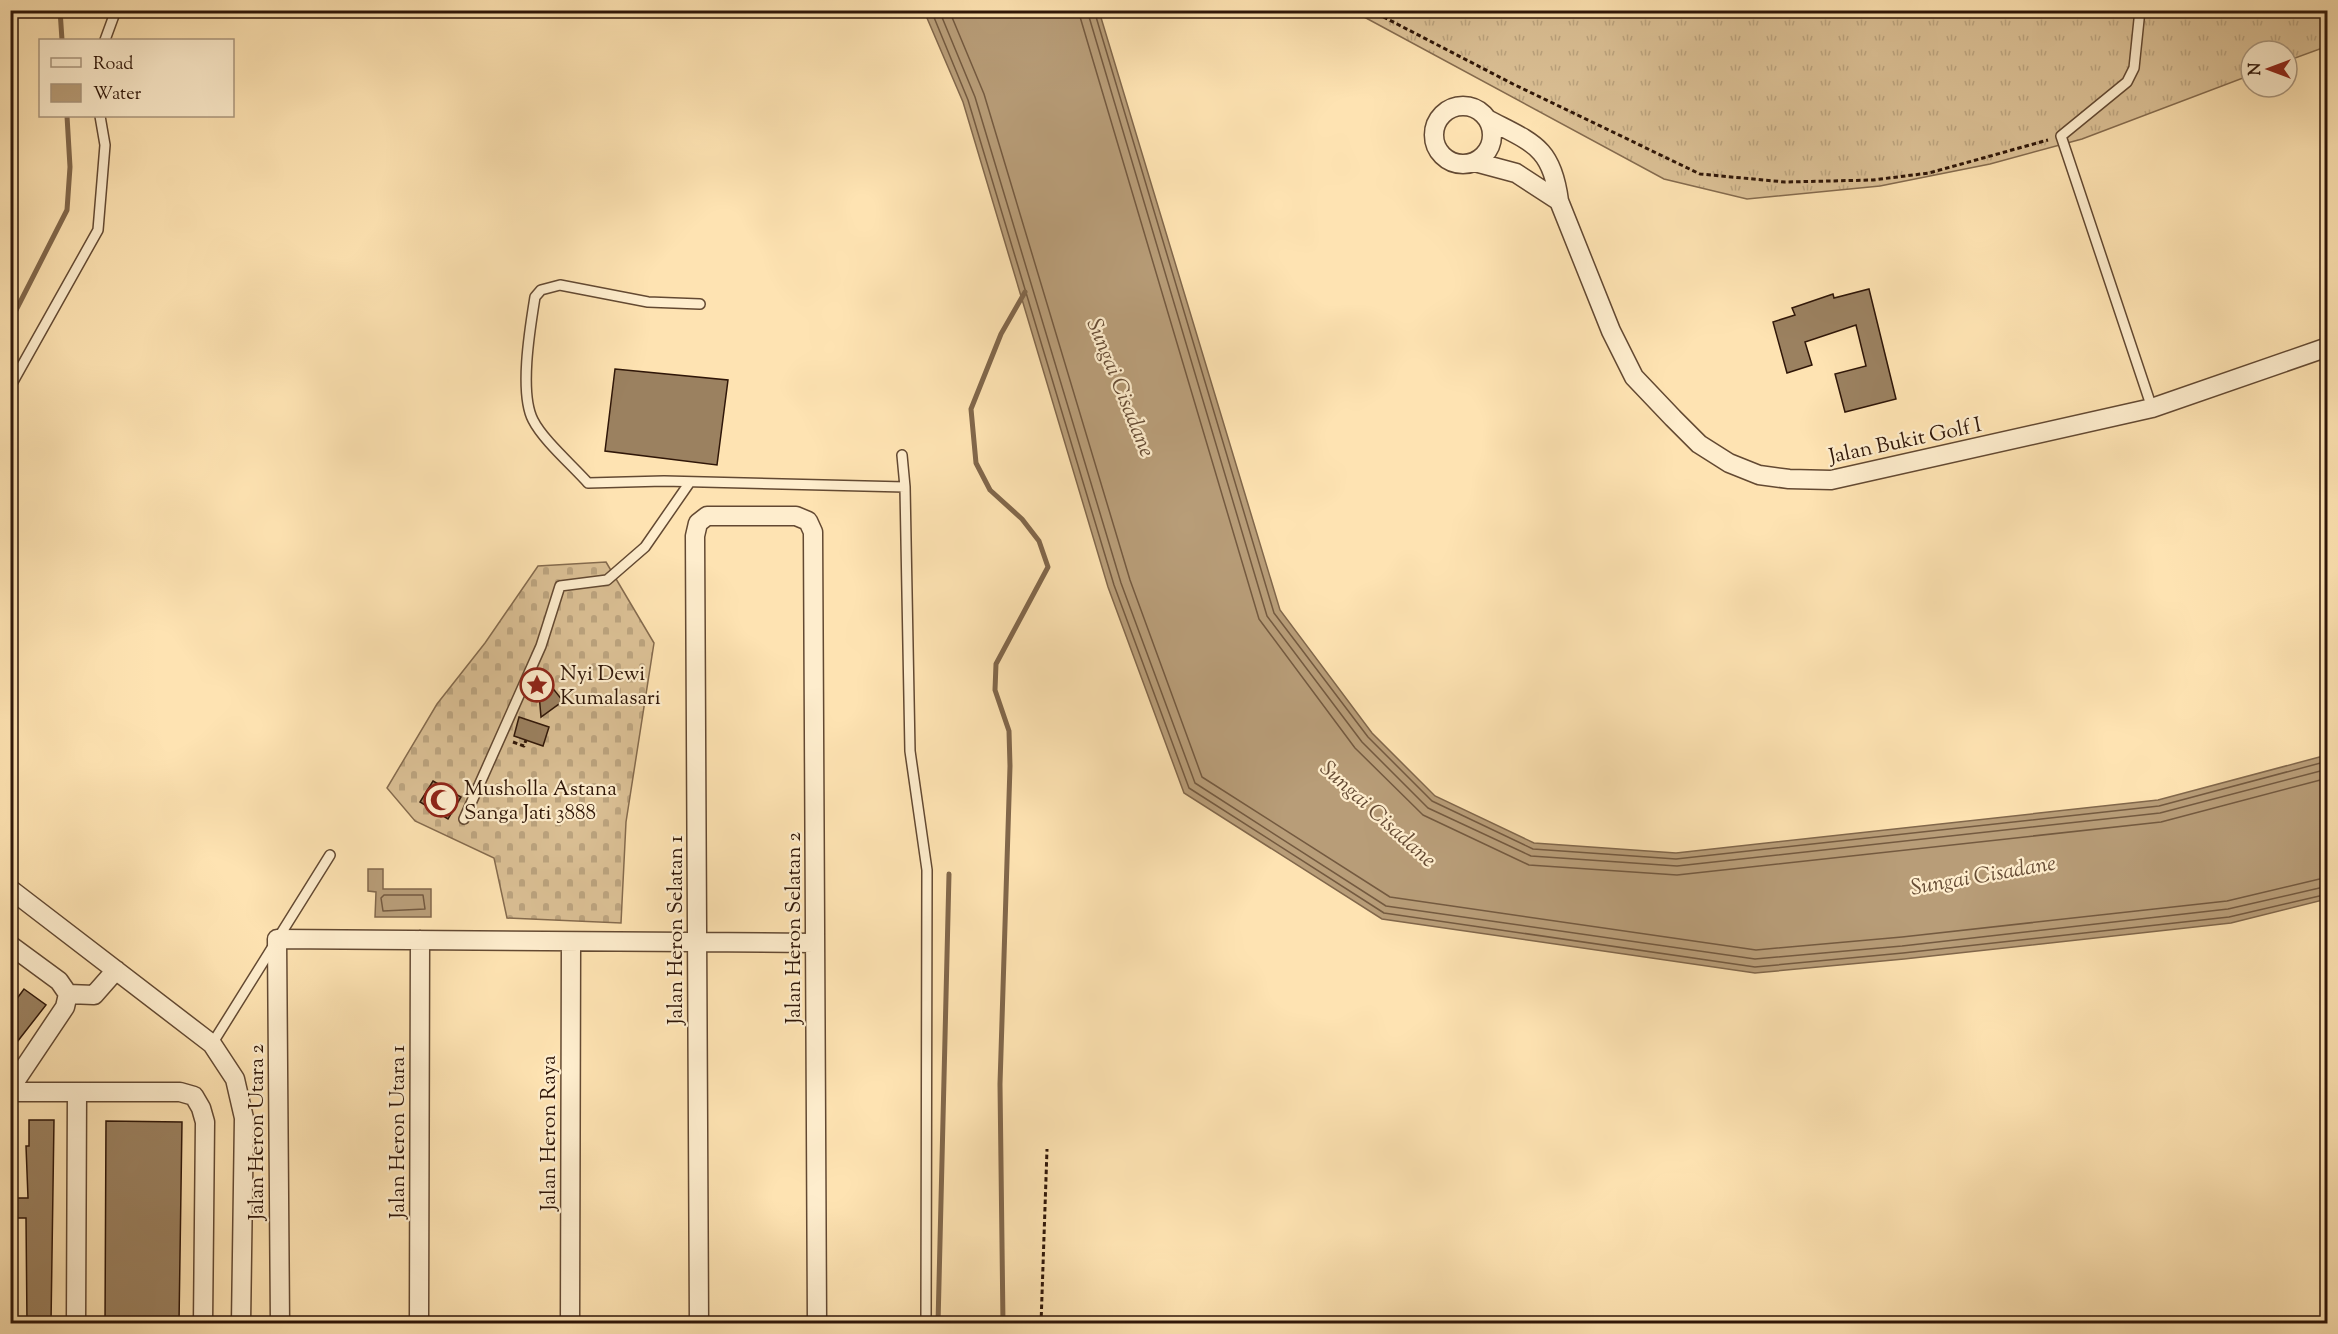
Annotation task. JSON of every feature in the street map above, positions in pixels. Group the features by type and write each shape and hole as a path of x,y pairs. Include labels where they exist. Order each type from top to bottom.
{"street":[{"name":"Jalan Bukit Golf I","path":"1559,201 1516,173 1475,162 1456,164 1439,153 1435,144 1436,124 1440,116 1456,106 1475,108 1489,120 1529,141 1547,158 1556,178 1559,201 1611,331 1634,377 1699,444 1729,463 1759,475 1789,480 1831,480 2152,408 2328,347"},
{"path":"1475,162 1490,148 1492,129 1489,120"},
{"name":"Jalan Heron Selatan 2","path":"695,536 698,523 707,516 796,516 808,521 813,532 817,1323"},
{"name":"Jalan Heron Selatan 1","path":"695,536 699,1323"},
{"path":"10,889 212,1044 235,1078 244,1119 241,1323"},
{"path":"277,939 815,943"},
{"name":"Jalan Heron Utara 2","path":"277,939 280,1323"},
{"name":"Jalan Heron Utara 1","path":"419,1323 420,940"},
{"name":"Jalan Heron Raya","path":"570,1323 571,942"},
{"path":"10,945 60,981 68,994 65,1007 10,1090"},
{"path":"68,994 94,995 116,970"},
{"path":"10,1090 180,1092 194,1096 205,1122 203,1323"},
{"path":"76,1323 77,1092"}],"lane":[{"path":"105,39 116,10"},
{"path":"2140,10 2134,68 2127,82 2061,136 2152,408"},
{"path":"10,387 98,230 105,145 100,117"},
{"path":"700,304 648,302 560,285 540,290 535,297 526,385 528,406 540,432 588,483 690,482 905,487"},
{"path":"902,455 905,487 910,762 927,870 926,1323"},
{"path":"464,819 542,646 560,586 607,580 645,547 690,482"},
{"path":"212,1044 330,855"}],"path":[{"path":"1370,10 1513,84 1700,174 1785,182 1874,180 1929,173 2061,136"},
{"path":"1041,1323 1047,1149"}],"green space":[{"path":"2327,10 2328,46 2299,57 2299,39 2239,39 2239,80 2082,139 1990,164 1880,186 1747,199 1664,179 1353,11"},
{"path":"606,562 654,643 626,822 621,923 507,918 494,858 415,821 387,788 437,704 485,643 538,566"}],"water":[{"name":"Sungai Cisadane","path":"924,11 1099,11 1280,610 1372,733 1435,796 1534,843 1676,853 2158,800 2327,755 2327,899 2231,923 1755,973 1382,919 1184,793 1108,587 963,102"},
{"path":"368,869 383,869 383,889 431,889 431,917 375,917 376,892 368,891"}],"building":[{"path":"1869,289 1896,399 1845,412 1835,374 1866,366 1856,325 1805,342 1812,365 1787,373 1773,322 1795,315 1792,308 1833,294 1834,298"},
{"path":"615,369 728,380 717,465 605,451"},
{"path":"547,681 563,701 541,717 539,694"},
{"path":"519,717 549,727 543,746 514,736"},
{"name":"Musholla Astana Sanga Jati 3888","path":"433,781 461,797 448,819 420,802"},
{"path":"24,989 46,1005 10,1051 10,1008"},
{"path":"29,1120 54,1120 51,1323 27,1323 26,1218 10,1218 10,1198 28,1198 26,1146 29,1146"},
{"path":"106,1121 182,1122 179,1323 105,1323"}],"waterway":[{"path":"60,10 62,39"},
{"path":"10,322 67,210 70,167 67,117"},
{"path":"1003,1324 1000,1084 1010,766 1009,731 995,690 996,664 1048,567 1039,541 1022,519 990,490 976,463 971,409 1001,334 1025,292"},
{"path":"938,1324 949,874"}],"place":[{"name":"Nyi Dewi Kumalasari","path":"537,685"},
{"name":"Musholla Astana Sanga Jati 3888","path":"441,800"}]}
